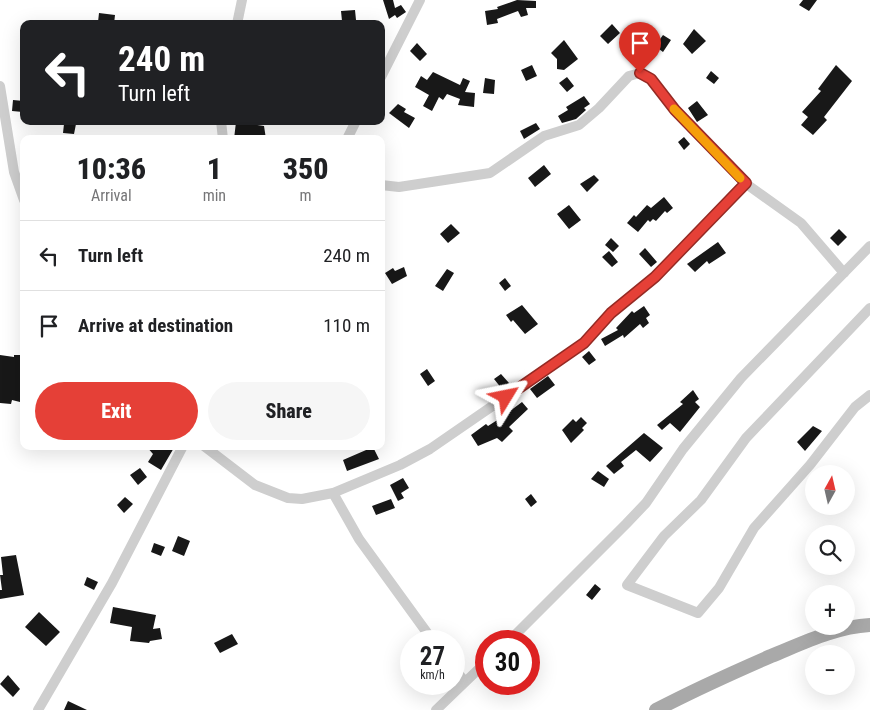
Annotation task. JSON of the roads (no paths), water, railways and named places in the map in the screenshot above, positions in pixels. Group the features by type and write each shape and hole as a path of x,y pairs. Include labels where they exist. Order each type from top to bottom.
{"main road":[{"path":"656,710 698,688 817,637 854,626 870,625"}],"street":[{"path":"238,20 242,0"},
{"path":"385,70 420,0"},
{"path":"385,185 412,185 490,173 544,136 579,125 599,108 629,76 640,73 651,79 675,110 746,183 801,223 844,273"},
{"path":"0,86 14,172 20,189"},
{"path":"209,450 255,485 274,494 302,499 333,493 400,465 430,449 584,343 611,313 655,277 746,183"},
{"path":"520,630 646,503 683,449 741,378 870,246"},
{"path":"870,308 746,438 701,500 664,536 627,585 698,613 719,588 754,528 810,465 855,407 870,396"},
{"path":"38,710 112,583 180,450"},
{"path":"333,493 359,539 425,630"},
{"path":"465,682 475,672"},
{"path":"436,710 452,695"}]}
